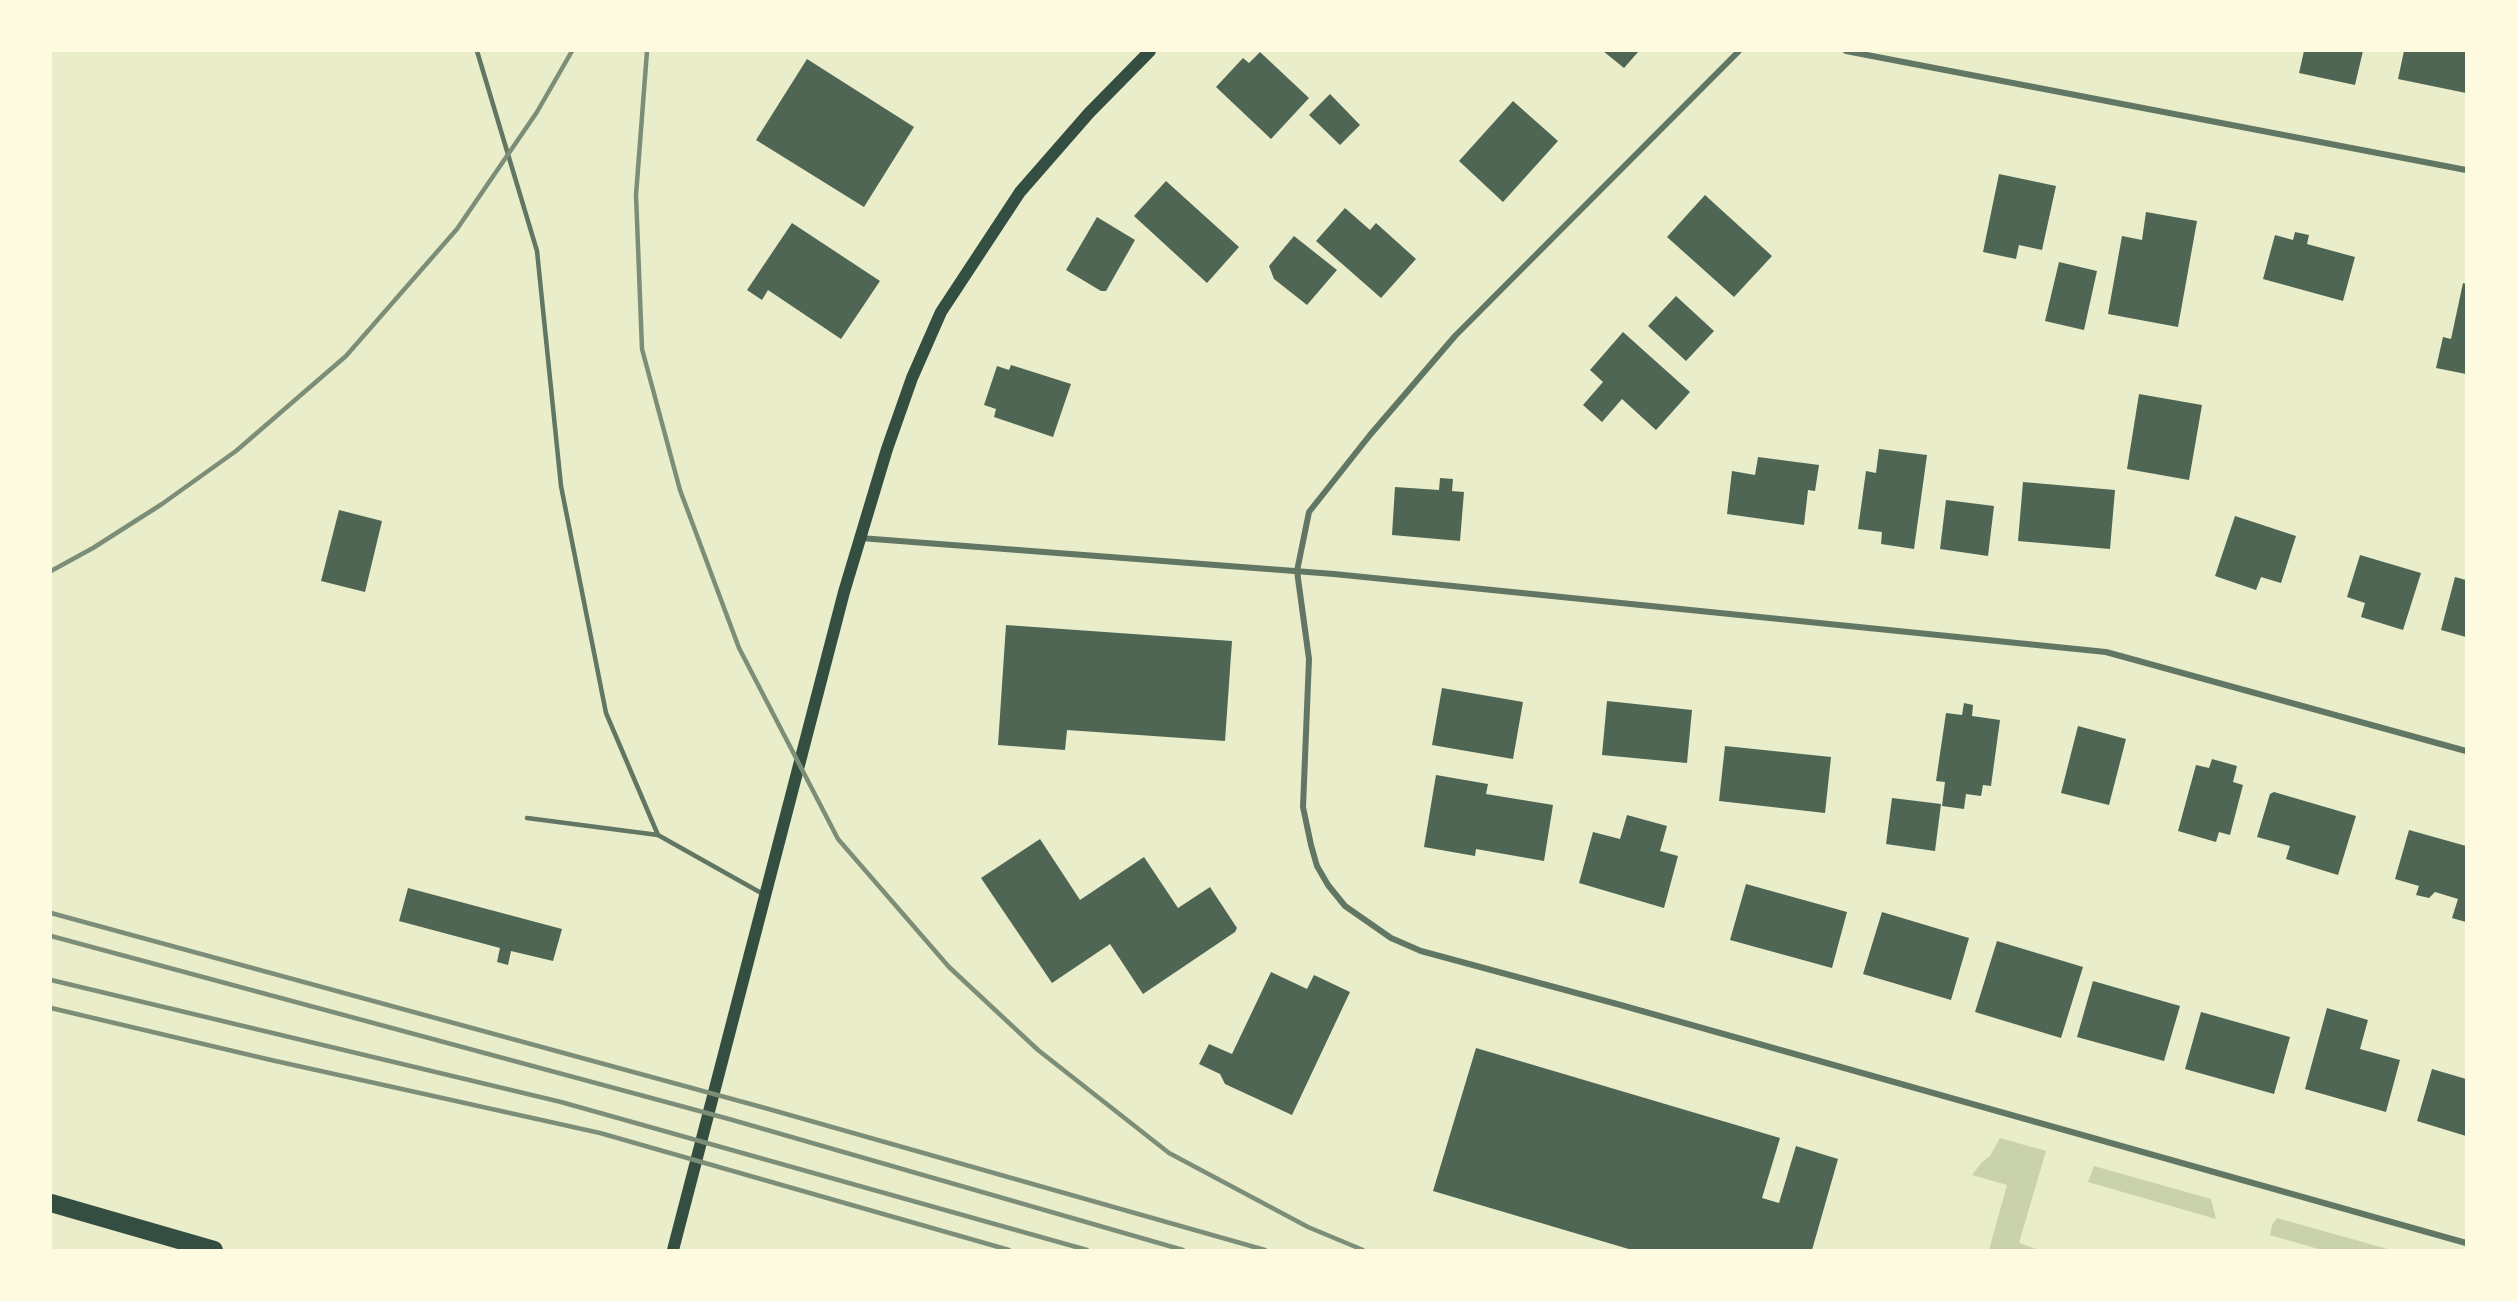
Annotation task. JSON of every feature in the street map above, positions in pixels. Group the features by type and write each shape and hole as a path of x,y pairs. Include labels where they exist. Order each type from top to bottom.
{"highway":[{"path":"51,1203 214,1250"}],"main road":[{"path":"673,1250 860,538 912,378 940,312 1020,192 1089,113 1150,51"}],"street":[{"path":"1739,51 1455,336 1309,512 1297,571 1309,659 1303,807 1317,866 1328,885 1345,906 1390,938 1421,951 2466,1243"},
{"path":"1846,51 2466,170"},
{"path":"860,538 1297,571 2106,652 2466,751"}],"lane":[{"path":"477,51 537,252 561,486 606,713 658,835"},
{"path":"527,818 658,835 766,896"}],"green space":[{"path":"2000,1138 2046,1151 2019,1243 2039,1250 1989,1250 2007,1185 1972,1175 1990,1156"},
{"path":"2094,1166 2211,1199 2216,1219 2088,1182"},
{"path":"2277,1218 2391,1250 2322,1250 2270,1235 2272,1225"}],"building":[{"path":"1603,51 1639,51 1624,68"},
{"path":"2304,51 2363,51 2355,85 2299,73"},
{"path":"2404,51 2466,51 2466,93 2398,79"},
{"path":"1260,52 1309,98 1271,139 1216,87 1243,58 1249,63"},
{"path":"807,59 914,127 864,207 756,140"},
{"path":"1330,94 1360,125 1340,145 1309,115"},
{"path":"1513,101 1558,141 1503,202 1459,161"},
{"path":"1999,174 2056,186 2042,250 2019,245 2016,259 1983,252"},
{"path":"1166,181 1239,247 1207,283 1134,216"},
{"path":"1705,195 1772,256 1734,297 1667,237"},
{"path":"1345,208 1370,230 1376,223 1416,259 1381,298 1316,241"},
{"path":"2146,212 2197,221 2178,327 2108,314 2122,236 2142,240"},
{"path":"1097,217 1135,240 1106,291 1101,291 1066,270"},
{"path":"792,223 880,281 841,339 768,290 762,300 747,290"},
{"path":"2295,232 2309,235 2307,244 2355,257 2343,301 2263,279 2275,235 2293,240"},
{"path":"1294,236 1337,270 1307,305 1274,279 1269,266"},
{"path":"2059,262 2097,271 2084,330 2045,321"},
{"path":"2463,283 2466,284 2466,374 2436,368 2443,337 2451,339"},
{"path":"1676,296 1714,331 1686,361 1648,326"},
{"path":"1623,332 1690,392 1656,430 1622,399 1602,422 1583,405 1603,382 1590,370"},
{"path":"1011,365 1071,384 1053,437 994,417 996,409 984,405 997,366 1009,370"},
{"path":"2139,394 2202,405 2189,480 2127,469"},
{"path":"1879,449 1927,455 1914,549 1881,544 1882,532 1858,529 1866,471 1876,473"},
{"path":"1758,457 1819,465 1815,491 1808,490 1804,525 1727,514 1732,471 1755,475"},
{"path":"1440,478 1453,479 1452,491 1464,492 1460,541 1392,535 1395,487 1439,490"},
{"path":"2023,482 2115,490 2110,549 2018,541"},
{"path":"1946,500 1994,506 1988,556 1940,549"},
{"path":"339,510 382,521 365,592 321,581"},
{"path":"2235,516 2296,536 2281,583 2261,577 2256,590 2215,576"},
{"path":"2360,555 2421,573 2403,630 2361,617 2365,603 2347,597"},
{"path":"2455,577 2466,580 2466,637 2441,630"},
{"path":"1006,625 1232,641 1225,741 1067,730 1065,750 998,745"},
{"path":"1442,688 1523,702 1513,759 1432,745"},
{"path":"1607,701 1692,710 1687,763 1602,755"},
{"path":"1964,703 1973,705 1972,716 2000,720 1991,786 1983,785 1981,796 1966,794 1964,809 1942,806 1945,782 1936,781 1946,713 1962,715"},
{"path":"2078,726 2126,739 2109,805 2061,793"},
{"path":"1725,746 1831,757 1825,813 1719,801"},
{"path":"2212,759 2237,766 2233,782 2243,785 2230,835 2219,832 2216,842 2178,831 2196,765 2209,768"},
{"path":"1436,775 1488,784 1486,794 1553,805 1544,861 1476,849 1475,856 1424,847"},
{"path":"2274,792 2356,816 2338,875 2286,859 2290,846 2257,837 2270,794"},
{"path":"1892,798 1941,804 1935,851 1886,844"},
{"path":"1627,815 1667,826 1660,851 1678,856 1664,908 1579,883 1593,832 1620,839"},
{"path":"2409,830 2466,846 2466,922 2452,918 2458,899 2435,892 2429,898 2416,895 2419,886 2395,879"},
{"path":"1040,839 1080,900 1144,857 1178,908 1210,887 1237,928 1235,932 1143,994 1110,944 1052,983 981,878"},
{"path":"1746,884 1847,912 1832,968 1730,940"},
{"path":"408,888 562,929 553,961 511,951 508,965 497,962 500,948 399,921"},
{"path":"1882,912 1969,938 1951,1000 1863,974"},
{"path":"1997,941 2083,967 2061,1038 1975,1012"},
{"path":"1271,972 1307,989 1314,975 1350,992 1292,1115 1225,1084 1220,1074 1199,1064 1209,1044 1232,1054"},
{"path":"2093,981 2180,1006 2164,1061 2077,1037"},
{"path":"2327,1008 2368,1020 2360,1049 2400,1060 2386,1112 2305,1089"},
{"path":"2201,1012 2290,1037 2274,1094 2185,1069"},
{"path":"1476,1048 1780,1138 1762,1198 1779,1203 1796,1146 1838,1159 1812,1250 1632,1250 1433,1191"},
{"path":"2432,1069 2466,1079 2466,1136 2417,1121"}],"railway":[{"path":"51,571 93,548 162,504 236,451 346,356 457,229 537,112 572,51"},
{"path":"647,51 636,195 642,349 680,490 739,648 838,839 949,967 1038,1050 1169,1153 1308,1227 1363,1250"},
{"path":"51,913 765,1108 1265,1250"},
{"path":"51,936 729,1119 1183,1250"},
{"path":"51,980 561,1102 1087,1250"},
{"path":"51,1008 271,1060 600,1133 1009,1250"}]}
